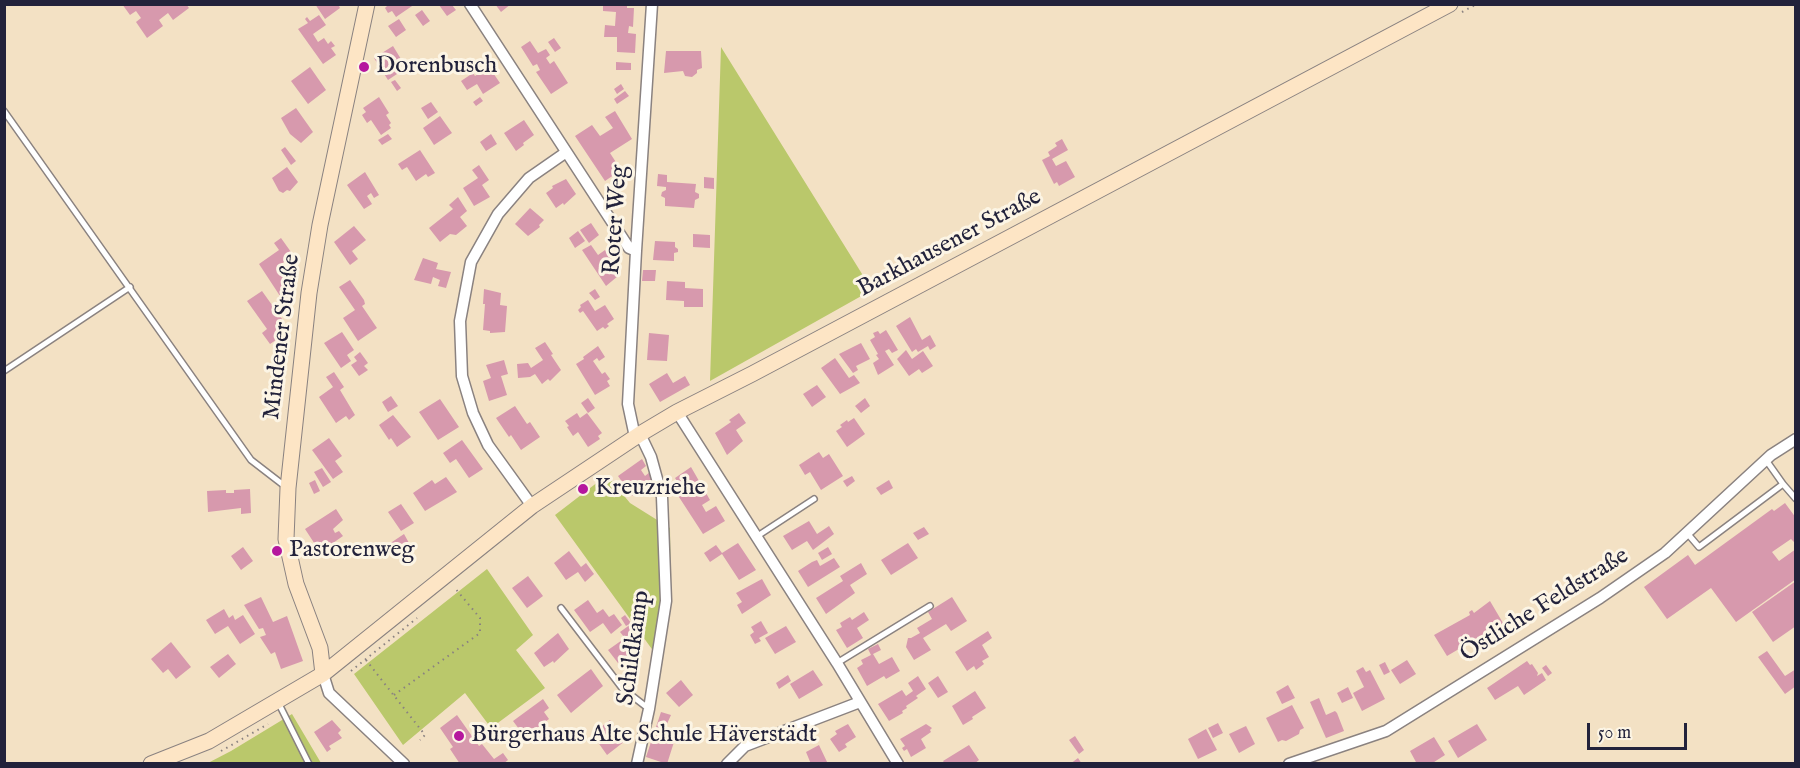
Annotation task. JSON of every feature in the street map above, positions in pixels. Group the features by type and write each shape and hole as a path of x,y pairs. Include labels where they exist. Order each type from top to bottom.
{"main road":[{"name":"Mindener Straße","path":"323,674 320,648 296,584 286,539 288,488 309,293 323,214 367,4"},
{"name":"Barkhausener Straße","path":"151,764 209,741 323,674 531,506 677,412 1453,10"}],"street":[{"path":"470,4 565,153 629,248 636,251"},
{"name":"Roter Weg","path":"637,436 628,404 652,4"},
{"path":"531,506 488,445 473,413 462,376 460,321 471,262 498,214 529,178 565,153"},
{"path":"677,412 837,663 898,764"},
{"name":"Schildkamp","path":"637,436 651,457 662,498 666,601 649,709 637,764"},
{"name":"Östliche Feldstraße","path":"1289,764 1386,731 1600,598 1665,553 1766,460 1796,439"},
{"path":"323,674 329,693 404,764"},
{"path":"727,764 745,746 860,702"}],"lane":[{"path":"4,111 251,460 288,488"},
{"path":"4,371 130,287"},
{"path":"1766,460 1796,500"},
{"path":"1686,534 1699,548 1783,484"},
{"path":"756,537 814,499"},
{"path":"837,663 930,606"},
{"path":"561,608 622,688 649,709"},
{"path":"277,700 309,764"}],"path":[{"path":"1453,10 1477,4"},
{"path":"394,695 480,633 480,618 454,587 447,593"},
{"path":"351,671 424,612"},
{"path":"366,660 425,735 420,740"}],"green space":[{"path":"721,47 872,290 710,381"},
{"path":"607,475 630,503 670,528 671,601 663,653 654,652 555,515"},
{"path":"487,569 533,635 516,650 545,688 491,728 465,693 403,745 354,674"},
{"path":"292,714 321,763 206,764 231,751"}],"building":[{"path":"122,4 186,4 189,8 173,20 168,13 159,20 163,26 147,38 136,22 141,18 136,11 130,15"},
{"path":"315,4 338,4 340,8 325,19"},
{"path":"389,4 415,4 396,17 392,11 388,13 385,8"},
{"path":"495,4 511,4 501,12"},
{"path":"603,4 627,4 627,8 634,8 633,27 629,26 628,33 636,34 635,53 617,52 617,37 604,37 605,25 615,26 616,12 603,11"},
{"path":"439,5 452,5 456,10 447,16"},
{"path":"422,10 430,21 423,26 415,15"},
{"path":"319,15 326,25 313,34 318,42 324,38 328,44 331,41 335,46 331,48 336,55 323,64 298,29 308,23 305,19 307,17 310,21"},
{"path":"399,19 406,30 396,37 388,26"},
{"path":"554,38 561,48 555,52 548,42"},
{"path":"530,41 538,53 546,49 550,55 546,58 550,64 554,61 568,83 551,94 536,72 540,70 537,64 533,66 521,47"},
{"path":"393,46 404,64 397,68 400,72 388,80 374,58"},
{"path":"666,51 701,51 702,68 697,70 692,77 685,76 683,71 664,73"},
{"path":"616,62 631,63 631,70 616,70"},
{"path":"310,67 326,90 308,104 291,81"},
{"path":"489,67 500,83 483,94 477,84 467,90 461,81"},
{"path":"395,80 401,88 397,91 391,82"},
{"path":"621,84 624,89 617,94 614,89"},
{"path":"625,91 629,96 617,104 614,99"},
{"path":"379,97 389,113 386,115 391,123 389,125 391,128 381,135 371,120 367,123 362,115 366,112 363,108"},
{"path":"480,97 483,101 476,106 473,102"},
{"path":"431,102 438,112 428,119 421,108"},
{"path":"296,108 313,132 301,143 290,134 281,118"},
{"path":"615,111 632,139 610,153 621,170 605,181 575,136 592,125 600,136 613,128 605,117"},
{"path":"440,116 452,133 434,145 423,128"},
{"path":"524,120 534,135 516,151 504,133"},
{"path":"388,134 392,139 382,145 378,140"},
{"path":"491,134 497,144 486,151 480,142"},
{"path":"1062,139 1068,150 1052,159 1056,166 1066,161 1075,177 1059,186 1057,182 1054,184 1042,160 1050,156 1048,152 1057,146 1055,143"},
{"path":"285,147 296,161 291,165 281,150"},
{"path":"420,150 435,173 428,177 426,174 416,181 407,167 402,170 398,164"},
{"path":"479,165 489,180 482,185 490,197 474,206 463,188 478,178 472,170"},
{"path":"287,167 298,182 290,191 283,193 279,191 272,178"},
{"path":"365,172 379,195 374,198 371,193 367,196 372,204 364,209 347,185"},
{"path":"658,174 667,175 667,182 696,184 695,192 699,194 699,198 695,200 694,208 665,206 665,198 661,196 666,187 657,186"},
{"path":"704,177 714,178 714,189 704,188"},
{"path":"566,179 576,194 564,205 563,203 556,208 546,193 553,188 552,186"},
{"path":"458,197 467,211 460,217 467,226 456,235 450,234 440,242 429,228 453,209 449,205"},
{"path":"530,208 544,220 539,225 540,227 528,236 515,224"},
{"path":"591,223 599,235 589,243 580,230"},
{"path":"354,226 366,240 352,251 358,259 350,265 334,242"},
{"path":"578,231 585,241 575,248 569,238"},
{"path":"693,234 710,235 710,248 693,247"},
{"path":"281,238 291,252 285,257 287,260 281,264 294,281 288,286 290,289 280,296 259,264 279,250 274,243"},
{"path":"655,241 675,242 678,252 674,253 674,261 653,260"},
{"path":"591,245 598,255 605,250 615,264 611,266 618,276 606,286 582,250"},
{"path":"423,258 438,263 436,269 451,272 446,288 438,286 440,280 433,277 431,284 414,280"},
{"path":"643,270 656,270 655,281 642,281"},
{"path":"350,280 364,300 365,304 362,306 377,328 358,341 343,318 355,310 339,287"},
{"path":"667,281 685,282 685,288 703,289 703,307 684,307 684,301 666,300"},
{"path":"484,289 501,293 500,305 507,306 505,332 490,333 490,331 483,330"},
{"path":"595,289 600,297 595,300 589,293"},
{"path":"262,291 282,319 275,325 282,336 270,344 262,333 267,329 247,301"},
{"path":"588,300 595,311 605,305 614,319 607,324 609,326 605,329 603,327 597,331 583,311 580,313 578,310 580,305"},
{"path":"910,317 922,340 930,335 936,346 930,350 928,346 918,352 916,349 912,352 896,326"},
{"path":"886,330 898,350 892,353 889,349 885,351 894,365 878,375 873,363 879,359 876,355 878,354 870,340 875,337 873,333 878,331 880,334"},
{"path":"342,332 354,350 347,355 351,361 341,368 324,343"},
{"path":"649,333 669,335 667,361 647,360"},
{"path":"545,342 561,370 550,381 548,379 542,384 535,374 518,378 517,364 528,363 531,368 543,360 535,348"},
{"path":"861,343 870,359 856,366 858,370 853,373 839,354"},
{"path":"598,346 605,357 599,361 597,358 593,361 602,374 605,372 610,379 607,381 610,386 595,395 576,364"},
{"path":"906,350 912,359 923,351 933,366 922,373 919,369 909,376 897,359"},
{"path":"360,352 368,363 364,366 368,370 359,376 351,365 357,361 354,357"},
{"path":"835,358 849,378 854,375 860,383 840,394 821,368"},
{"path":"504,360 508,374 501,376 507,395 489,401 483,381 491,378 486,365"},
{"path":"334,372 344,387 340,390 355,415 349,420 346,416 336,423 319,397 333,387 326,377"},
{"path":"667,373 673,383 685,376 690,385 660,402 649,384"},
{"path":"817,385 826,397 812,407 803,394"},
{"path":"391,396 398,406 388,412 382,402"},
{"path":"588,398 595,408 588,413 581,403"},
{"path":"865,398 870,406 861,413 855,406"},
{"path":"440,399 459,427 438,440 419,412"},
{"path":"515,406 527,424 530,422 540,437 521,450 496,418"},
{"path":"577,413 580,418 587,413 602,433 598,436 600,439 588,447 578,432 573,436 565,421"},
{"path":"739,413 746,423 736,430 743,441 727,455 715,433"},
{"path":"393,415 411,437 397,447 379,425"},
{"path":"854,418 865,434 847,447 836,431 842,427 840,425"},
{"path":"329,438 342,456 335,461 343,472 333,479 312,450"},
{"path":"462,440 483,469 469,478 456,459 450,463 443,453"},
{"path":"819,452 823,458 829,454 843,476 821,490 810,472 805,475 799,465"},
{"path":"642,459 646,466 641,470 645,476 650,472 655,479 632,496 618,476"},
{"path":"691,467 710,500 702,505 706,512 716,506 725,521 703,534 677,494 683,490 675,478"},
{"path":"322,468 331,482 323,487 314,472"},
{"path":"852,476 855,481 847,487 843,481"},
{"path":"446,477 457,492 425,511 413,493 432,480 435,484"},
{"path":"315,480 320,491 314,494 309,483"},
{"path":"889,480 893,488 881,495 876,488"},
{"path":"250,489 251,513 241,514 241,508 208,512 207,491 226,490 226,493 234,493 234,490"},
{"path":"1785,503 1796,518 1796,544 1791,539 1772,552 1779,561 1796,549 1796,579 1736,622 1711,588 1667,619 1644,587 1688,555 1695,565 1772,509 1774,511"},
{"path":"401,504 414,523 401,531 388,512"},
{"path":"336,509 343,520 333,529 335,533 339,531 343,536 320,552 305,529"},
{"path":"809,521 817,534 829,526 834,534 813,550 807,541 792,550 783,536"},
{"path":"924,527 929,534 918,540 913,533"},
{"path":"404,534 409,543 394,552 389,544"},
{"path":"738,543 756,570 739,580 722,554 710,562 704,553 716,545 722,553"},
{"path":"908,543 918,558 891,575 881,560"},
{"path":"243,547 253,561 241,570 231,556"},
{"path":"828,547 832,554 822,560 818,553"},
{"path":"569,551 581,567 586,563 594,574 585,582 578,572 566,580 554,563"},
{"path":"834,558 840,567 808,587 798,571 817,560 820,566"},
{"path":"861,563 867,574 850,585 855,593 826,614 816,598 843,581 840,576"},
{"path":"528,576 543,596 527,608 512,588"},
{"path":"762,579 771,595 742,614 737,605 742,602 736,593"},
{"path":"1796,581 1796,626 1773,642 1752,612"},
{"path":"261,597 273,622 287,616 303,661 281,669 275,652 271,654 260,637 266,635 263,628 259,629 244,605"},
{"path":"952,597 967,621 951,631 946,624 923,638 931,650 914,660 906,647 908,638 920,633 917,628 932,619 928,612"},
{"path":"588,600 597,613 603,609 609,617 614,614 622,625 611,634 603,623 590,632 574,610"},
{"path":"1490,601 1503,623 1447,656 1434,635 1470,615 1469,612 1472,610 1474,613"},
{"path":"224,609 229,618 233,615 235,620 243,615 255,634 240,644 228,626 215,634 206,620"},
{"path":"864,612 869,620 857,628 863,638 847,648 836,630 842,627 840,623 850,617 852,620"},
{"path":"625,615 631,623 626,626 621,618"},
{"path":"761,621 768,633 759,638 761,641 755,644 750,635 754,632 751,627"},
{"path":"631,624 639,635 634,639 630,634 625,639 636,653 626,661 624,658 618,663 608,650 625,638 620,632"},
{"path":"786,626 796,642 775,654 765,638"},
{"path":"988,631 992,638 982,645 989,657 982,661 984,664 976,670 974,666 967,671 955,652"},
{"path":"558,633 569,649 554,663 553,661 544,667 534,653"},
{"path":"171,642 191,667 176,679 168,669 163,673 151,659"},
{"path":"878,644 881,650 873,654 879,664 892,657 900,671 886,679 884,676 867,686 857,668 863,664 861,660 871,655 868,649"},
{"path":"1767,651 1785,676 1796,669 1796,686 1785,694 1758,657"},
{"path":"228,654 236,664 219,678 210,667"},
{"path":"1407,660 1416,674 1400,684 1391,670"},
{"path":"1527,661 1538,673 1537,676 1542,673 1546,680 1524,695 1518,686 1495,700 1487,688"},
{"path":"1385,662 1390,672 1384,675 1379,665"},
{"path":"1546,665 1552,673 1548,676 1542,668"},
{"path":"1363,667 1366,672 1370,670 1385,699 1362,711 1353,693 1364,687 1356,671"},
{"path":"591,669 603,686 571,713 557,695"},
{"path":"813,670 823,685 799,699 790,684"},
{"path":"788,675 791,681 779,689 776,683"},
{"path":"918,676 926,689 906,706 903,713 889,721 878,704 902,690 906,696 913,691 908,683"},
{"path":"938,676 948,692 938,698 928,683"},
{"path":"681,680 693,695 679,707 666,693"},
{"path":"1288,685 1295,698 1282,704 1276,692"},
{"path":"1348,687 1353,698 1342,703 1337,693"},
{"path":"975,691 986,708 963,725 952,706"},
{"path":"1319,698 1326,715 1335,711 1337,713 1344,731 1326,738 1310,702"},
{"path":"543,699 549,708 544,712 549,719 525,737 513,721"},
{"path":"1292,705 1304,728 1299,734 1286,741 1278,742 1266,718"},
{"path":"661,712 671,715 664,739 674,742 667,764 646,757"},
{"name":"Bürgerhaus Alte Schule Häverstädt","path":"457,715 479,746 482,744 494,759 503,753 508,760 503,764 460,764 450,749 453,747 440,728"},
{"path":"332,720 341,730 338,733 342,738 329,746 331,749 327,752 314,732"},
{"path":"610,720 625,741 607,755 592,734"},
{"path":"1218,723 1223,733 1213,738 1208,728"},
{"path":"848,724 856,737 845,744 847,747 839,752 830,739 837,734 835,731"},
{"path":"926,724 932,728 931,732 921,739 926,748 911,757 907,749 904,751 902,748 905,746 900,739"},
{"path":"1477,724 1487,740 1458,758 1448,741"},
{"path":"1246,726 1255,744 1239,753 1229,734"},
{"path":"1206,729 1217,750 1198,759 1188,739"},
{"path":"684,731 692,737 687,744 679,739"},
{"path":"1075,736 1084,750 1079,754 1069,740"},
{"path":"1434,737 1445,755 1431,764 1417,764 1410,751"},
{"path":"819,745 828,764 811,764 806,752"},
{"path":"969,745 979,760 974,764 945,764 943,761"},
{"path":"1078,758 1082,764 1070,764"}],"place":[{"name":"Dorenbusch","path":"364,67"},
{"name":"Kreuzriehe","path":"583,489"},
{"name":"Pastorenweg","path":"277,551"},
{"name":"Bürgerhaus Alte Schule Häverstädt","path":"459,736"}]}
